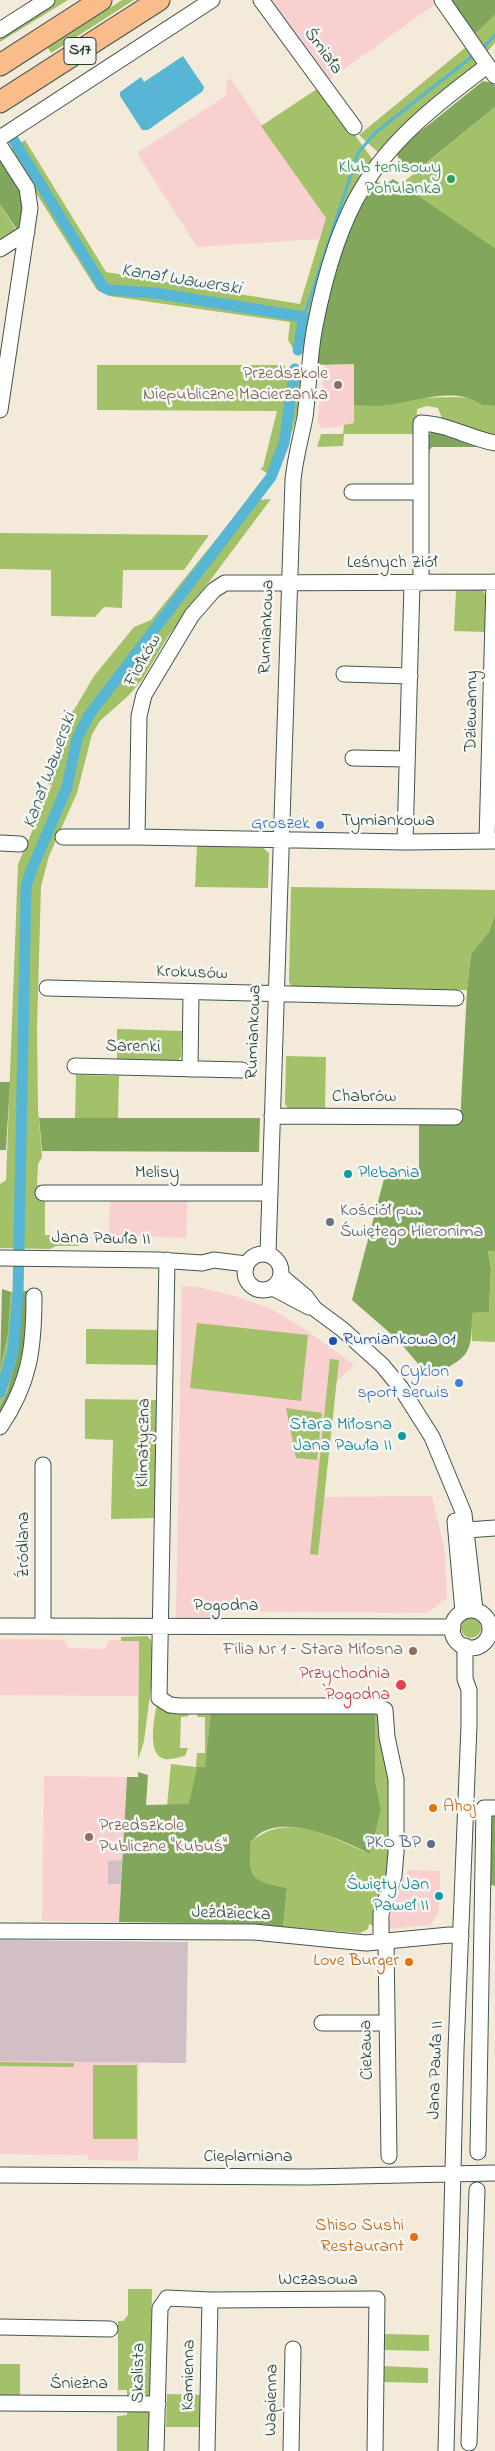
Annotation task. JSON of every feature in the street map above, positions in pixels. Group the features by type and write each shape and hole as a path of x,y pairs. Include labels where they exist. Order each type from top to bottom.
{"highway":[{"name":"S17","path":"0,65 101,0"},
{"name":"S17","path":"0,102 159,0"}],"street":[{"path":"0,30 47,0"},
{"path":"0,138 212,0"},
{"name":"Śmiała","path":"261,0 354,127"},
{"path":"442,0 482,57"},
{"name":"Rumiankowa","path":"268,1253 288,582 293,473 304,416 315,327 344,226 364,185 399,141 482,57"},
{"path":"0,146 27,188 30,208 0,410"},
{"path":"0,249 27,232"},
{"path":"405,842 410,676 421,492 421,423 440,424 476,439 495,443"},
{"path":"352,492 421,492"},
{"name":"Leśnych Ziół","path":"288,582 494,582"},
{"name":"Fiołków","path":"137,837 139,716 144,696 161,665 192,615 214,590 225,583 288,582"},
{"name":"Dziewanny","path":"491,841 494,582"},
{"path":"344,674 410,676"},
{"path":"353,758 407,759"},
{"path":"63,837 280,840"},
{"name":"Tymiankowa","path":"280,840 491,841"},
{"path":"0,843 20,844"},
{"name":"Krokusów","path":"47,988 456,998"},
{"path":"190,1069 191,993"},
{"name":"Sarenki","path":"75,1066 242,1070"},
{"name":"Chabrów","path":"272,1116 455,1117"},
{"name":"Melisy","path":"43,1193 270,1193"},
{"path":"268,1253 278,1260 277,1282 267,1290 256,1288 247,1281 246,1270 255,1255 268,1253"},
{"name":"Jana Pawła II","path":"0,1258 167,1260 202,1263 212,1270 246,1270"},
{"name":"Klimatyczna","path":"167,1260 159,1698 170,1705 378,1706 385,1710 387,1737 396,1779 396,1852 394,1876 381,1914 384,1942"},
{"path":"277,1282 301,1305 315,1309 363,1346 401,1388 432,1437 455,1497 464,1514 467,1530 469,1611"},
{"path":"0,1427 15,1404 29,1366 34,1330 34,1296"},
{"name":"Źródlana","path":"43,1625 44,1465"},
{"path":"455,1497 469,1611"},
{"path":"467,1530 495,1528"},
{"path":"469,1611 484,1615 492,1628 485,1642 470,1646 456,1638 453,1627 456,1618 469,1611"},
{"name":"Pogodna","path":"0,1626 453,1627"},
{"name":"Jana Pawła II","path":"446,2451 460,1936 469,1690 474,1680 470,1646"},
{"path":"478,2152 480,2050 490,1808"},
{"name":"Jeździecka","path":"0,1931 254,1932 327,1941 384,1942 450,1935 460,1936"},
{"name":"Ciekawa","path":"384,1942 389,2156"},
{"path":"322,2023 385,2023"},
{"path":"456,2050 480,2050"},
{"name":"Cieplarniana","path":"0,2175 309,2177 495,2173"},
{"path":"469,2443 477,2190"},
{"name":"Wczasowa","path":"167,2298 210,2300 377,2299 375,2451"},
{"name":"Skalista","path":"156,2451 160,2308 167,2298"},
{"name":"Kamienna","path":"208,2451 210,2300"},
{"path":"450,2318 473,2318"},
{"path":"0,2327 110,2328"},
{"name":"Wapienna","path":"291,2451 293,2349"},
{"name":"Śnieżna","path":"0,2403 158,2404"}],"shaded area":[{"path":"266,0 435,0 437,3 327,81"},
{"path":"230,78 326,218 319,239 197,247 137,153 226,95 227,81"},
{"name":"Przedszkole Niepubliczne Macierzanka","path":"354,364 354,423 322,428 317,422 325,365"},
{"path":"110,1198 187,1199 186,1238 109,1235"},
{"path":"182,1286 198,1287 235,1296 271,1309 306,1330 354,1365 336,1382 324,1497 432,1496 445,1551 447,1598 427,1613 211,1611 211,1619 176,1619"},
{"path":"0,1639 64,1640 68,1648 105,1649 110,1640 139,1641 138,1696 0,1695"},
{"path":"44,1776 127,1777 122,1860 108,1861 108,1883 121,1884 119,1922 42,1921"},
{"path":"122,1860 121,1884 108,1884 108,1861"},
{"path":"408,1870 440,1871 439,1912 431,1925 387,1929 399,1886"},
{"path":"0,1940 188,1942 186,2063 0,2061"},
{"path":"0,2061 139,2062 138,2161 88,2160 87,2155 0,2154"}],"green space":[{"path":"56,0 68,0 0,42 0,37"},
{"path":"122,0 134,0 51,53 48,48"},
{"path":"446,0 495,0 495,15 472,37"},
{"path":"495,15 495,43 484,55 472,37"},
{"path":"466,47 480,63 381,155 359,135"},
{"path":"483,81 493,83 495,86 495,107 414,173 402,165 397,155 401,147"},
{"path":"320,87 373,160 306,345 301,350 294,350 288,340 290,322 109,296 97,290 9,150 25,140 106,272 300,304 326,218 261,126"},
{"name":"Klub tenisowy Pohulanka","path":"495,107 495,248 400,185"},
{"path":"0,160 24,197 19,229 17,230 0,204"},
{"path":"393,179 495,248 495,406 481,405 472,399 448,395 382,406 354,405 354,364 313,365 328,292 352,222 362,200 375,180 384,186"},
{"path":"0,204 16,230 0,241"},
{"path":"97,365 285,365 285,370 292,366 298,367 301,377 299,406 290,439 274,477 260,469 263,467 277,411 97,410"},
{"path":"416,398 473,398 481,405 495,406 495,434 474,432 461,427 442,418 438,408 427,406 417,409 416,434 344,434 343,446 317,447 321,434 343,434 344,425 354,423 354,405 386,405"},
{"path":"433,429 486,447 432,447 428,452 428,437"},
{"path":"271,499 167,638 142,680 129,695 100,721 92,734 77,793 49,856 41,886 37,1028 38,1109 42,1157 38,1164 37,1185 42,1185 42,1199 45,1199 45,1235 70,1235 79,1246 56,1246 50,1249 0,1248 0,1184 6,1180 18,864 52,785 48,784 68,715 74,710 94,676 134,627 151,620 247,501"},
{"path":"0,533 209,535 184,570 123,570 122,608 104,607 95,617 51,616 51,570 0,569"},
{"path":"456,591 483,591 487,597 486,632 454,631"},
{"path":"197,846 263,848 269,853 268,888 195,887"},
{"path":"291,887 495,890 495,914 489,932 471,954 467,990 293,989 289,982"},
{"path":"495,914 495,1251 488,1251 491,1268 489,1312 472,1313 469,1348 453,1365 430,1378 398,1340 352,1300 385,1175 419,1175 419,1124 460,1124 467,990 471,954 489,932"},
{"path":"117,1029 182,1031 181,1057 176,1062 117,1060"},
{"path":"286,1056 326,1057 325,1110 289,1110 285,1104"},
{"path":"76,1075 119,1076 118,1118 75,1118"},
{"path":"0,1082 10,1082 6,1150 0,1150"},
{"path":"39,1118 260,1118 259,1152 42,1151"},
{"path":"488,1251 495,1251 495,1342 472,1341 472,1313 489,1312 491,1268"},
{"path":"2,1289 11,1292 8,1334 0,1370"},
{"path":"23,1291 14,1365 11,1379 0,1407 0,1370 8,1334 11,1292"},
{"path":"23,1291 29,1291 22,1355 14,1386 0,1415 0,1407 7,1392 17,1356"},
{"path":"197,1323 308,1335 301,1401 190,1388"},
{"path":"86,1329 158,1330 157,1365 86,1364"},
{"path":"330,1359 339,1360 318,1555 310,1554"},
{"path":"85,1399 157,1400 155,1518 111,1519 113,1440 85,1439"},
{"path":"286,1408 322,1413 317,1460 296,1458"},
{"path":"471,1618 478,1621 481,1628 478,1635 471,1638 464,1635 461,1628 464,1621"},
{"path":"147,1636 151,1640 152,1649 156,1649 144,1741 138,1760 139,1641 121,1641 121,1637"},
{"path":"159,1706 188,1713 189,1716 181,1717 180,1748 188,1748 185,1756 165,1759 156,1752 153,1729 156,1708"},
{"path":"198,1713 380,1713 382,1747 391,1795 390,1866 374,1926 369,1924 368,1929 360,1933 283,1927 287,1888 266,1883 255,1876 252,1872 250,1843 264,1833 279,1828 294,1827 325,1835 370,1854 381,1810 375,1779 375,1714 205,1768 197,1767 190,1804 167,1806 171,1764 196,1767 197,1753 205,1753 205,1717 197,1717"},
{"path":"211,1713 375,1714 375,1779 381,1810 370,1854 346,1842 317,1832 302,1828 274,1828 262,1832 250,1843 251,1865 252,1872 259,1880 287,1888 283,1927 256,1924 119,1922 127,1777 138,1777 138,1772 148,1775 146,1805 189,1804 197,1767 205,1767"},
{"path":"489,1814 495,1814 495,1886 488,1884"},
{"path":"0,2062 74,2063 74,2067 0,2066"},
{"path":"93,2065 137,2065 137,2139 93,2139"},
{"path":"128,2289 152,2289 150,2400 127,2399 127,2390 118,2390 118,2321 123,2321 128,2315"},
{"path":"384,2334 429,2335 429,2351 383,2350"},
{"path":"0,2364 20,2364 20,2395 0,2396"},
{"path":"383,2366 428,2368 428,2383 383,2382"},
{"path":"167,2394 203,2395 202,2427 166,2427"},
{"path":"127,2406 142,2407 151,2412 154,2451 117,2451 117,2416 127,2415"}],"water":[{"path":"183,56 204,87 203,91 148,130 142,130 120,96 120,92 141,77 144,82"}],"waterway":[{"path":"482,49 495,35"},
{"path":"304,317 358,153 375,133 474,55"},
{"name":"Kanał Wawerski","path":"13,139 103,287 110,290 155,293 304,317 298,350"},
{"name":"Kanał Wawerski","path":"0,1393 13,1351 18,1294 26,887 67,787 77,739 89,715 271,477 284,443 295,369"}],"place":[{"name":"Klub tenisowy Pohulanka","path":"451,179"},
{"name":"Przedszkole Niepubliczne Macierzanka","path":"338,385"},
{"name":"Groszek","path":"320,825"},
{"name":"Plebania","path":"348,1174"},
{"name":"Kościół pw. Świętego Hieronima","path":"330,1222"},
{"name":"Rumiankowa 01","path":"333,1341"},
{"name":"Cyklon sport serwis","path":"459,1383"},
{"name":"Stara Miłosna Jana Pawła II","path":"402,1436"},
{"name":"Filia Nr 1 – Stara Miłosna","path":"413,1651"},
{"name":"Przychodnia Pogodna","path":"401,1685"},
{"name":"Ahoj","path":"433,1808"},
{"name":"Przedszkole Publiczne \"Kubuś\"","path":"89,1837"},
{"name":"PKO BP","path":"431,1844"},
{"name":"Święty Jan Paweł II","path":"439,1896"},
{"name":"Love Burger","path":"409,1962"},
{"name":"Shiso Sushi Restaurant","path":"414,2237"}]}
